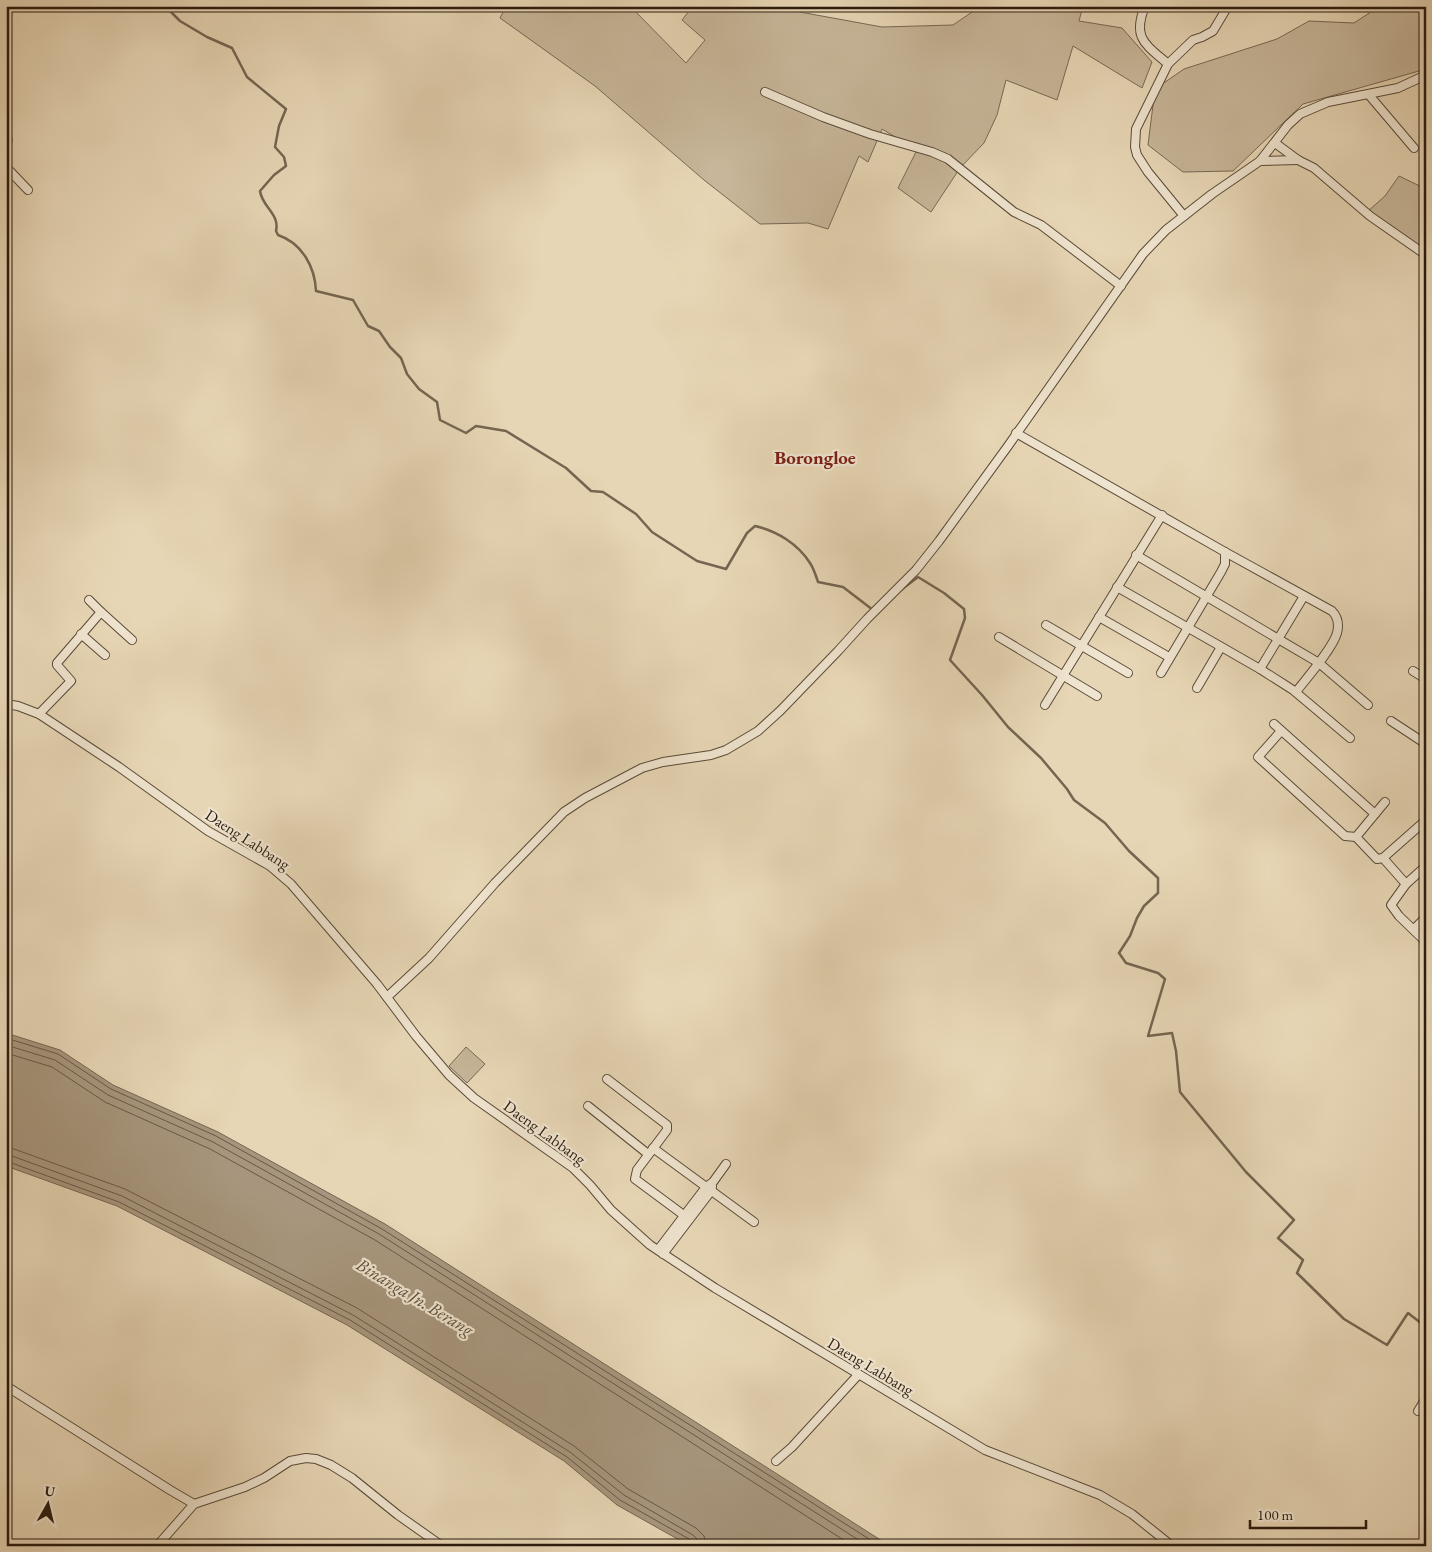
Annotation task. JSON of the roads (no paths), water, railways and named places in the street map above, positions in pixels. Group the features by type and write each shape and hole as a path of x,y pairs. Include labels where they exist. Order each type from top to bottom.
{"street":[{"path":"1145,6 1139,24 1140,36 1150,49 1168,64"},
{"path":"1184,216 1137,156 1135,147 1136,129 1168,64 1193,40 1213,31 1228,6"},
{"path":"387,997 429,958 495,883 564,812 584,798 642,768 663,762 721,752 742,742 764,726 916,570 1148,248 1166,230 1212,194 1260,161 1294,119 1308,110 1328,102 1398,88 1426,76"},
{"path":"765,92 839,123 948,158 1014,212 1041,225 1121,286"},
{"path":"1369,94 1414,148"},
{"path":"1275,143 1298,160"},
{"path":"1260,161 1303,161 1314,168 1370,216 1426,255"},
{"path":"6,167 28,190"},
{"path":"1016,433 1332,611 1336,615 1338,622 1335,639 1296,692"},
{"path":"1045,705 1162,515"},
{"path":"1161,674 1169,657 1225,564 1225,552"},
{"path":"1136,555 1319,663 1368,705"},
{"path":"1117,587 1260,669 1296,692 1350,738"},
{"path":"1260,669 1304,596"},
{"path":"89,600 132,640"},
{"path":"39,714 70,681 56,663 101,612"},
{"path":"1098,617 1169,657"},
{"path":"1046,625 1128,673"},
{"path":"81,634 105,655"},
{"path":"999,637 1097,696"},
{"path":"1197,688 1221,647"},
{"path":"1413,671 1426,679"},
{"name":"Daeng Labbang","path":"6,704 18,706 39,714 119,767 208,830 270,866 291,884 387,997 416,1036 462,1088 573,1168 611,1210 650,1245 715,1288 990,1453 1100,1495 1132,1514 1172,1546"},
{"path":"1391,721 1426,744"},
{"path":"1274,724 1375,814"},
{"path":"1281,731 1258,757 1346,836 1356,837 1377,859 1383,858 1426,820"},
{"path":"1356,837 1385,802"},
{"path":"1383,858 1406,884"},
{"path":"1426,866 1406,884 1391,905 1399,916 1426,942"},
{"path":"1414,929 1426,917"},
{"path":"607,1079 667,1125 667,1130 637,1170 635,1179 686,1217"},
{"path":"588,1106 651,1151 710,1187 754,1222"},
{"path":"660,1252 726,1164"},
{"path":"776,1461 792,1447 858,1375"},
{"path":"6,1386 194,1504"},
{"path":"1418,1411 1425,1400"},
{"path":"157,1546 194,1504 245,1487 264,1478 290,1461 306,1458 331,1464 442,1546"}],"water":[{"name":"Binanga Jn. Berang","path":"6,1033 60,1050 113,1085 218,1132 385,1224 890,1546 690,1546 617,1505 564,1461 347,1325 117,1206 6,1166"}],"waterway":[{"path":"165,6 180,21 207,37 232,48 247,77 286,109 279,126 275,147 284,157 286,166 274,175 260,191 261,197 273,215 277,225 276,231 278,235 294,244 306,257 313,273 316,291 353,300 368,326 379,331 390,347 401,358 407,374 419,389 437,402 440,420 466,433 476,426 506,431 566,468 591,491 603,492 636,514 652,532 697,561 726,569 747,533 755,526 771,531 793,544 805,556 815,572 818,582 843,587 873,610"},
{"path":"901,590 918,577 944,593 964,609 965,618 950,660 1008,727 1041,758 1074,800 1105,823 1129,851 1158,878 1158,893 1144,906 1130,936 1119,953 1126,963 1158,973 1165,979 1148,1036 1172,1033 1176,1051 1180,1092 1246,1172 1294,1220 1278,1238 1303,1260 1297,1273 1344,1319 1387,1345 1408,1313 1426,1327"}],"district":[{"name":"Borongloe","path":"815,457"}]}
